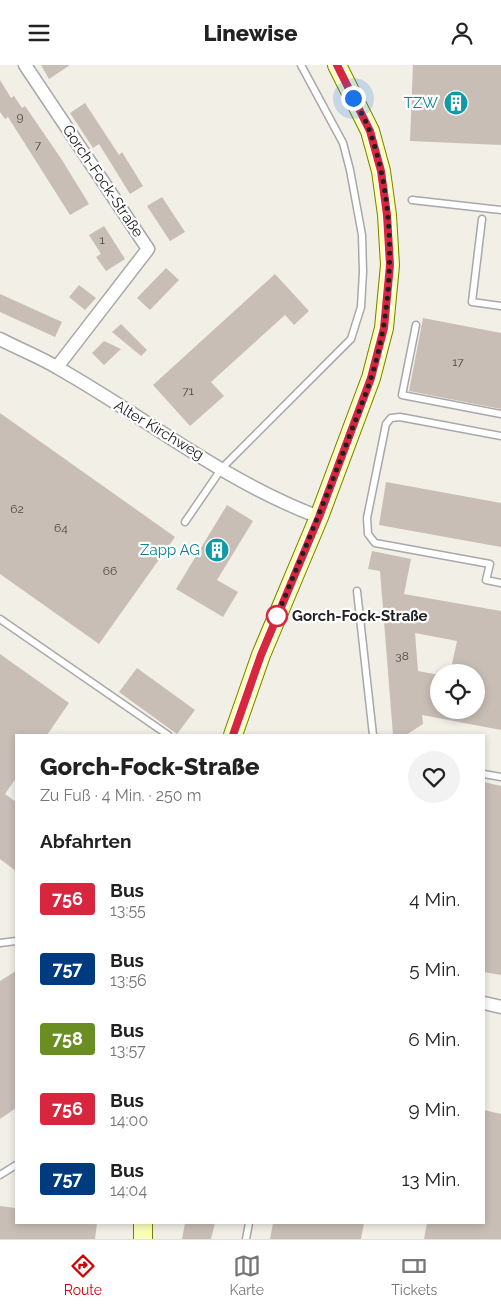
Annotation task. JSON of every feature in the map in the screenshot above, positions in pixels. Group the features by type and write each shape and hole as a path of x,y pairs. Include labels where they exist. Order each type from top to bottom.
{"street":[{"name":"Gorch-Fock-Straße","path":"25,65 148,249 57,367"},
{"path":"233,734 276,618 319,517 371,378 384,328 390,265 387,215 381,171 370,131 337,65"},
{"name":"Alter Kirchweg","path":"0,339 57,367 222,468 285,504 319,517"},
{"path":"485,1003 501,1007"},
{"path":"143,1224 143,1239"}],"lane":[{"path":"186,522 222,468 351,339 361,307 363,272 362,235 350,170 342,143 301,65"},
{"path":"412,201 501,209"},
{"path":"482,219 472,302 501,306"},
{"path":"416,325 402,395 501,414"},
{"path":"501,436 400,417 391,418 386,424 367,518 368,534 376,543 490,564 486,580 501,583"},
{"path":"357,591 373,734"},
{"path":"0,619 167,734"},
{"path":"485,774 501,777"},
{"path":"0,943 15,941"},
{"path":"0,1175 15,1166"},
{"path":"246,1239 249,1224"}],"building":[{"path":"41,65 70,65 49,79"},
{"name":"TZW","path":"413,65 501,65 501,145 410,141"},
{"path":"0,80 11,98 14,96 22,108 25,106 89,204 70,215 8,117 5,119 0,112"},
{"path":"85,103 119,155 122,152 143,186 130,194 99,144 93,148 70,113"},
{"path":"162,197 185,232 170,241 147,206"},
{"path":"104,226 125,259 106,271 96,257 101,254 89,235"},
{"path":"166,268 179,280 150,310 137,298"},
{"path":"275,274 309,311 294,325 285,315 211,382 224,396 190,426 153,385"},
{"path":"79,285 96,298 85,310 69,297"},
{"path":"0,294 62,322 55,337 0,312"},
{"path":"423,318 501,333 501,409 409,391"},
{"path":"121,324 147,350 141,356 112,332"},
{"path":"104,341 121,349 104,365 92,353"},
{"path":"0,413 175,537 99,644 0,574"},
{"path":"386,482 501,503 501,547 379,525"},
{"name":"Zapp AG","path":"227,505 253,521 217,580 238,592 223,617 176,589"},
{"path":"372,551 411,559 404,594 501,611 501,730 443,719 485,719 485,664 452,664 457,641 415,633 418,671 430,673 430,717 422,715 423,724 408,734 393,734 380,571 368,569"},
{"path":"0,654 69,703 48,734 15,734 15,779 5,794 15,801 15,870 0,859"},
{"path":"137,668 195,710 177,734 119,692"},
{"path":"485,782 501,786 501,975 485,972"},
{"path":"15,972 15,1109 0,1119 0,981"},
{"path":"485,1110 501,1114 501,1239 424,1239 427,1224 485,1224"},
{"path":"0,1206 15,1208 15,1224 97,1224 95,1239 0,1239"},
{"path":"185,1224 215,1224 211,1239 182,1239"},
{"path":"273,1224 364,1224 361,1239 270,1239"}],"bus line":[{"name":"756","path":"233,734 261,655 319,517 371,378 384,328 390,265 387,215 381,171 370,131 337,65"}],"place":[{"name":"TZW","path":"456,103"},
{"name":"Zapp AG","path":"217,550"},
{"name":"Gorch-Fock-Straße","path":"277,616"}],"route":[{"path":"277,616 276,618 319,517 371,378 384,328 390,265 387,215 381,171 370,131 353,98"}]}
